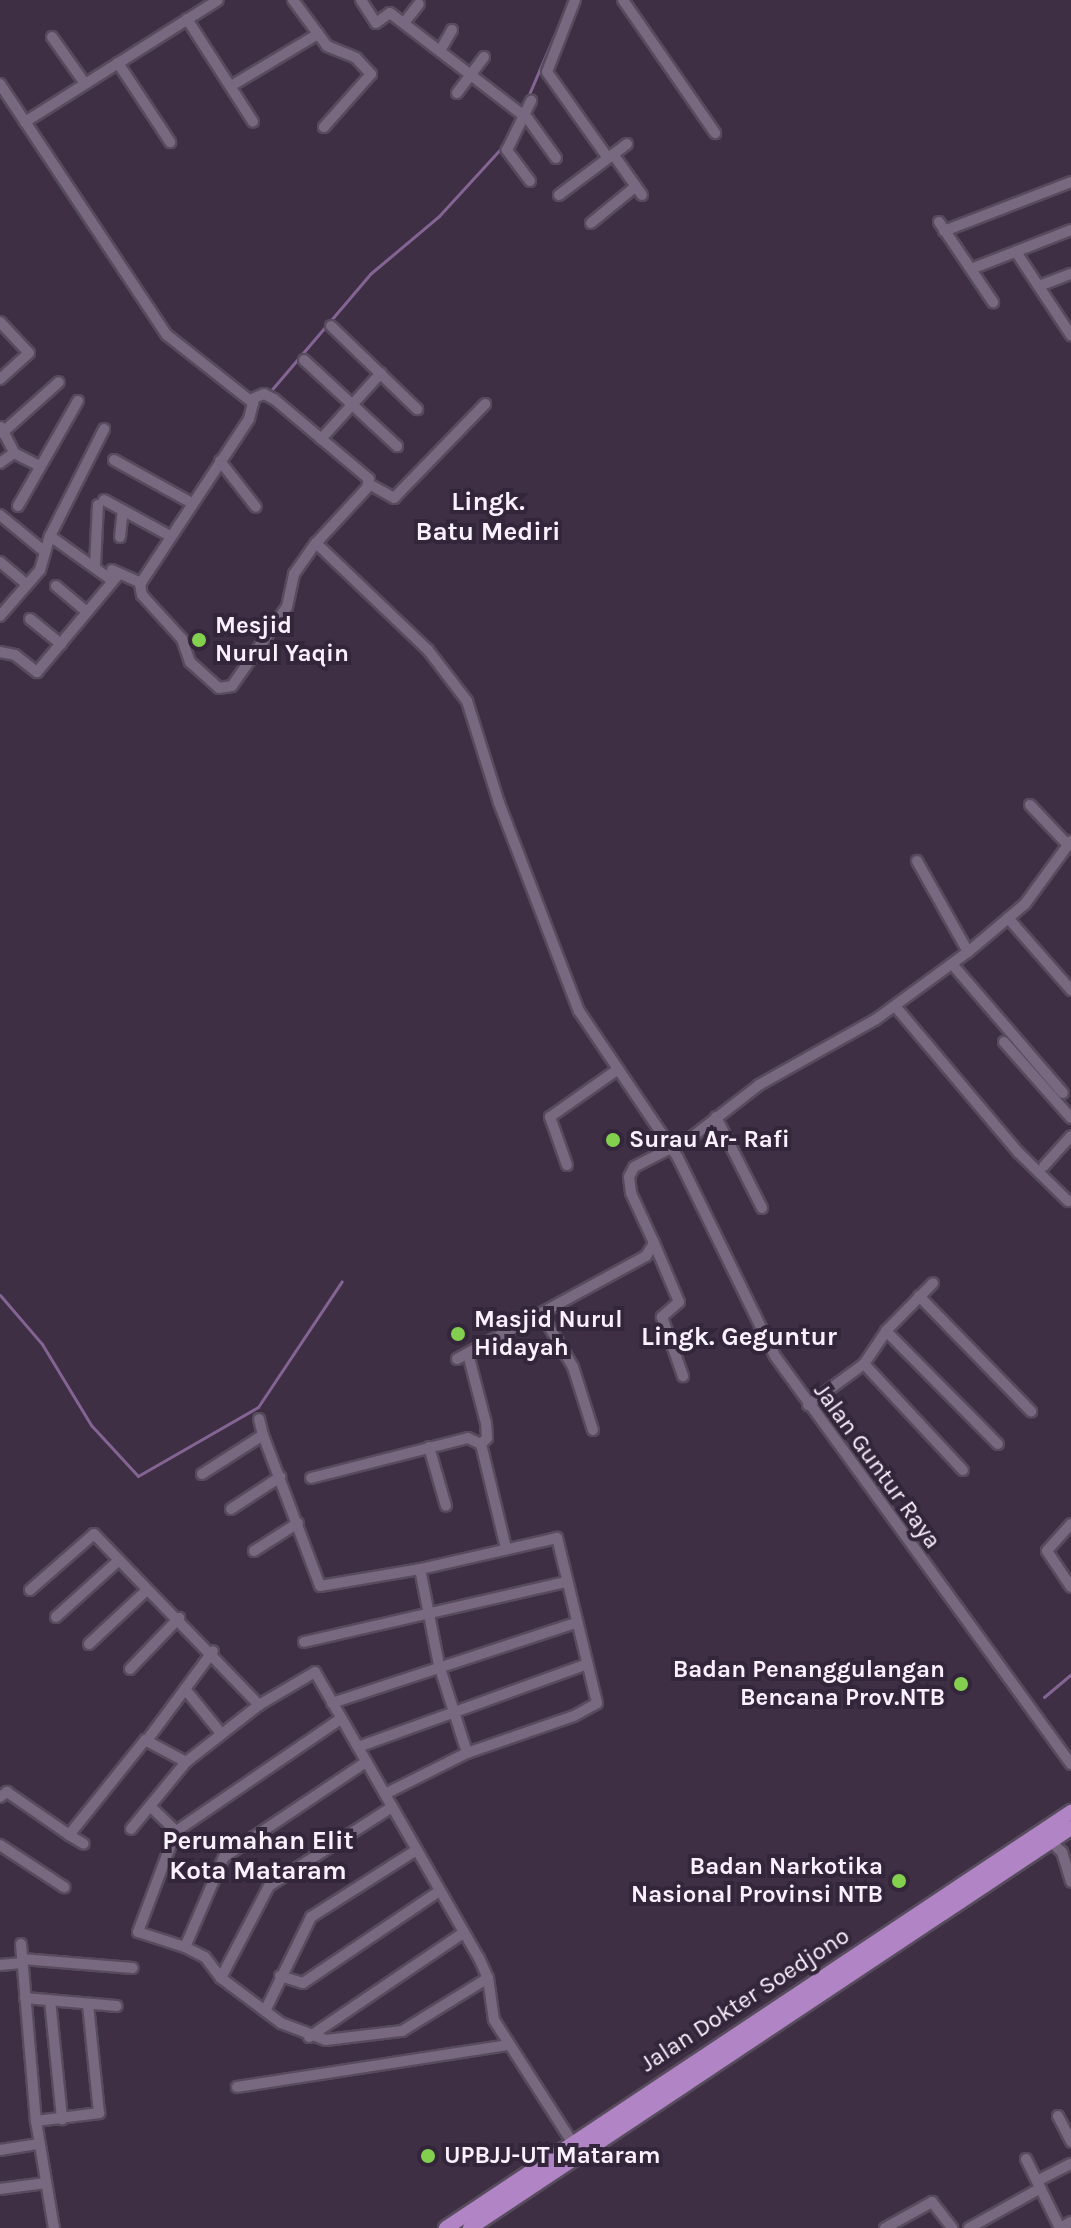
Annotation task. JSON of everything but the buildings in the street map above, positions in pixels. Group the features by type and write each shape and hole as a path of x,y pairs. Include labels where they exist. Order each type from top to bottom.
{"highway":[{"name":"Jalan Dokter Soedjono","path":"446,2228 572,2142 698,2064 1047,1836 1071,1812"},
{"name":"Jalan Dokter Soedjono","path":"1047,1836 1071,1828"},
{"name":"Jalan Dokter Soedjono","path":"476,2226 698,2064"}],"street":[{"path":"25,122 218,0"},
{"path":"293,0 332,51 356,58 371,74 324,127"},
{"path":"361,0 376,23 390,13 441,49 522,118 528,119 556,158"},
{"path":"575,0 547,72 638,191 591,223"},
{"path":"623,0 715,133"},
{"path":"404,23 419,4"},
{"path":"187,19 253,122"},
{"path":"441,49 452,30"},
{"path":"236,83 318,34"},
{"path":"52,37 84,82"},
{"path":"457,93 484,57"},
{"path":"118,63 170,142"},
{"path":"0,84 167,335 252,399 267,396 366,475 369,484 394,498 485,404"},
{"path":"530,181 507,150 531,101"},
{"path":"559,195 627,144"},
{"path":"993,302 942,226 1071,182"},
{"path":"971,269 1071,230"},
{"path":"1016,252 1071,335"},
{"path":"1039,286 1071,274"},
{"path":"0,322 29,353 0,379"},
{"path":"331,326 417,409"},
{"path":"304,360 397,446"},
{"path":"321,439 381,373"},
{"path":"40,466 14,453 1,429 59,382"},
{"path":"252,399 253,413 141,583 142,595 179,635 193,665 219,688 228,689 287,607 294,574 316,543 369,484"},
{"path":"18,506 78,401"},
{"path":"1,613 40,570 50,536 104,429"},
{"path":"0,463 14,453"},
{"path":"114,460 192,503"},
{"path":"220,461 256,507"},
{"path":"95,566 101,503 123,510 170,536"},
{"path":"120,537 123,510"},
{"path":"0,515 45,552"},
{"path":"50,536 95,566 141,583"},
{"name":"Jalan Guntur Raya","path":"316,543 444,667 476,724 500,806 579,1011 669,1143 784,1371 1071,1764"},
{"path":"0,562 27,585"},
{"path":"0,652 15,655 37,672 114,575"},
{"path":"56,586 87,612"},
{"path":"30,619 61,644"},
{"path":"683,1376 662,1317 679,1302 629,1177 637,1164 716,1117 759,1085 895,1006 1008,918 1067,846 1030,805"},
{"path":"917,861 966,949"},
{"path":"1008,918 1071,990"},
{"path":"952,964 1063,1093"},
{"path":"895,1006 1021,1155 1068,1201"},
{"path":"1004,1042 1071,1118"},
{"path":"567,1165 550,1117 617,1070"},
{"path":"716,1117 762,1208"},
{"path":"1044,1166 1071,1136"},
{"path":"457,1359 641,1259 654,1243"},
{"path":"808,1405 864,1364 886,1331 933,1283"},
{"path":"919,1296 1031,1411"},
{"path":"541,1313 573,1367 593,1430"},
{"path":"886,1331 998,1444"},
{"path":"468,1354 486,1423 487,1438 481,1444"},
{"path":"864,1364 963,1470"},
{"path":"259,1419 316,1580 324,1588 506,1548 559,1542 596,1700 593,1708 467,1753 385,1794"},
{"path":"202,1474 265,1437"},
{"path":"311,1478 470,1438 481,1444 506,1548"},
{"path":"429,1447 446,1506"},
{"path":"231,1509 280,1477"},
{"path":"254,1551 298,1523"},
{"path":"1071,1524 1047,1551 1071,1587"},
{"path":"30,1590 87,1535 96,1536 147,1590 213,1651 259,1705"},
{"path":"56,1617 119,1560"},
{"path":"418,1569 439,1665 467,1753"},
{"path":"304,1642 428,1611 566,1582"},
{"path":"89,1644 147,1590"},
{"path":"130,1669 179,1618"},
{"path":"332,1703 439,1665 576,1623"},
{"path":"69,1835 148,1739 213,1651"},
{"path":"358,1747 454,1709 587,1664"},
{"path":"131,1829 186,1762 220,1732 311,1666 488,1978 494,2020 572,2142"},
{"path":"185,1689 220,1732"},
{"path":"339,1720 176,1831 138,1929 205,1957 221,1978 265,2011 309,2037 368,2039 402,2031 488,1978"},
{"path":"148,1739 186,1762"},
{"path":"185,1947 224,1857 366,1762"},
{"path":"0,1797 7,1792 84,1844"},
{"path":"150,1806 176,1831"},
{"path":"221,1978 269,1886 392,1807"},
{"path":"1047,1836 1062,1852 1071,1882"},
{"path":"0,1845 64,1887"},
{"path":"265,2011 311,1917 415,1851"},
{"path":"280,1976 303,1983 438,1892"},
{"path":"309,2037 463,1933"},
{"path":"21,1944 36,2121 54,2228"},
{"path":"0,1965 22,1961 133,1968"},
{"path":"25,1998 117,2006"},
{"path":"50,2000 62,2119"},
{"path":"36,2121 99,2113 88,2005"},
{"path":"237,2087 509,2045"},
{"path":"1058,2116 1071,2142"},
{"path":"0,2150 39,2144"},
{"path":"1026,2159 1060,2228 1071,2222"},
{"path":"969,2228 1071,2164"},
{"path":"0,2189 46,2183"},
{"path":"885,2228 932,2202 952,2228"}],"waterway":[{"path":"527,99 568,3"},
{"path":"268,394 370,274 439,216 504,145"},
{"path":"0,1295 42,1344 91,1425 138,1476 258,1407 342,1281"},
{"path":"1044,1697 1071,1674"}],"place":[{"name":"Mesjid Nurul Yaqin","path":"199,640"},
{"name":"Surau Ar- Rafi","path":"613,1140"},
{"name":"Masjid Nurul Hidayah","path":"458,1334"},
{"name":"Badan Penanggulangan Bencana Prov.NTB","path":"961,1684"},
{"name":"Badan Narkotika Nasional Provinsi NTB","path":"899,1881"},
{"name":"UPBJJ-UT Mataram","path":"428,2156"}],"district":[{"name":"Lingk. Batu Mediri","path":"488,517"},
{"name":"Lingk. Geguntur","path":"739,1337"},
{"name":"Perumahan Elit Kota Mataram","path":"258,1856"}]}
